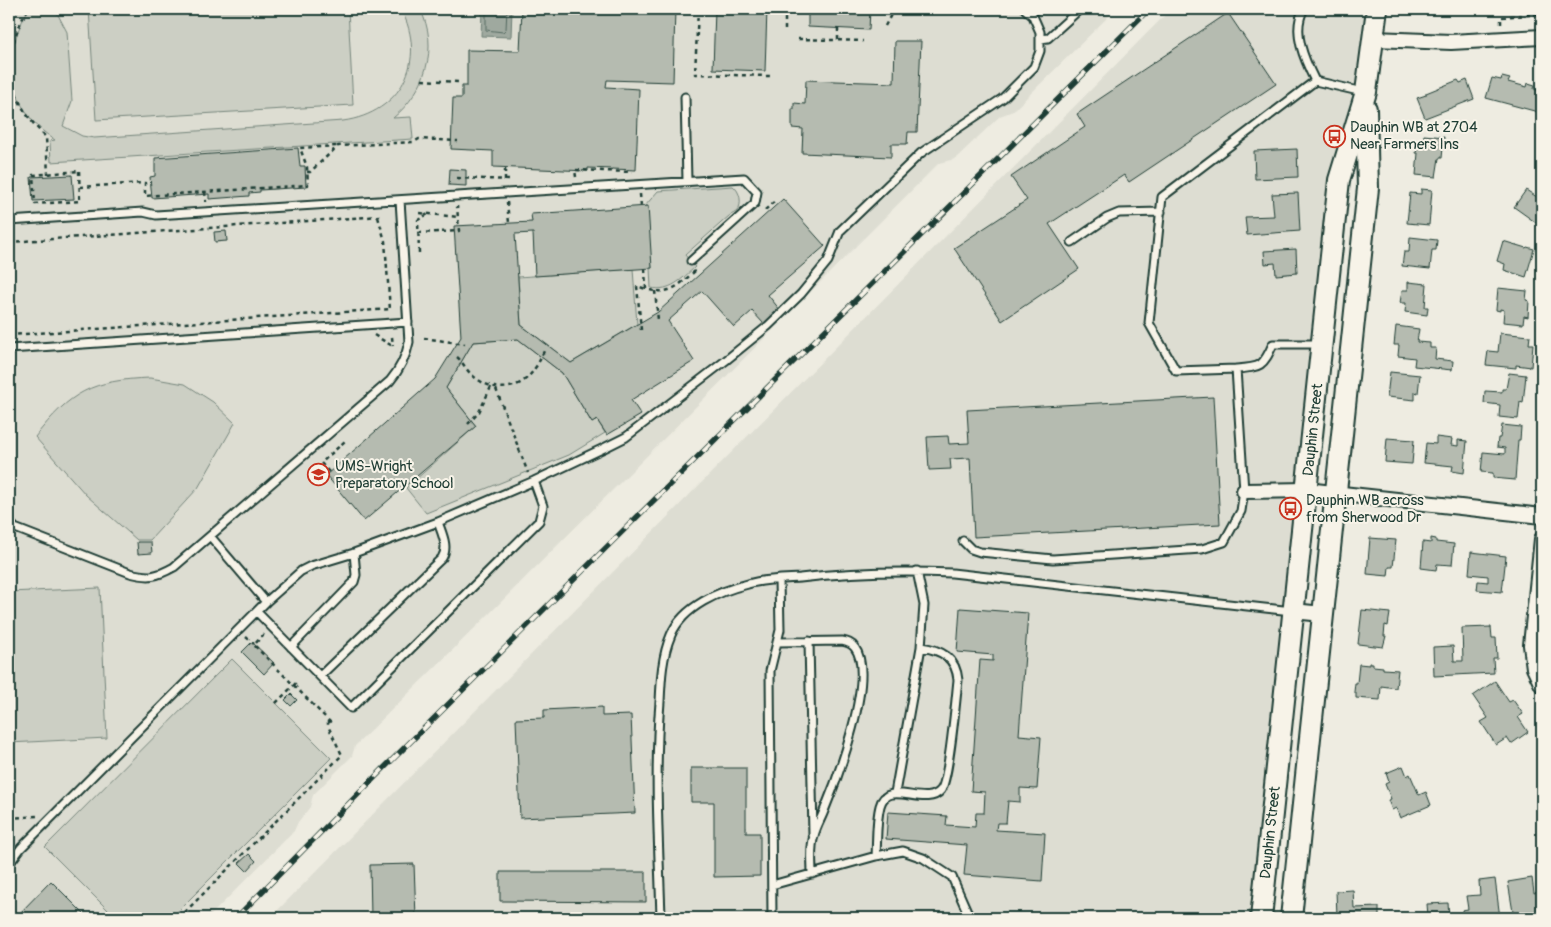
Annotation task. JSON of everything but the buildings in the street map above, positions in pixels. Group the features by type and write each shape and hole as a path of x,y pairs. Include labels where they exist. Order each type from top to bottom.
{"main road":[{"name":"Dauphin Street","path":"1261,918 1339,180 1366,92 1377,9"},
{"name":"Dauphin Street","path":"1291,918 1368,188 1366,92"}],"street":[{"path":"1374,39 1451,42 1542,37"},
{"path":"1244,491 1306,490 1542,516"},
{"path":"1542,540 1531,645 1534,668 1542,685"},
{"path":"1292,611 1323,614"}],"lane":[{"path":"9,864 21,848 266,602 301,570 325,560 354,553 438,522 534,482 626,437 768,326 801,294 828,261 840,231 847,224 921,153 1003,98 1034,68 1040,51 1040,32 1033,16 1025,9"},
{"path":"1040,39 1048,38 1080,9"},
{"path":"1304,9 1301,13 1299,37 1307,66 1315,81"},
{"path":"1321,344 1273,344 1266,360 1256,368 1176,371 1149,323 1162,197 1315,81 1366,92"},
{"path":"685,97 686,181"},
{"path":"9,221 143,212 156,215 744,178 756,192 755,203 691,261"},
{"path":"9,522 15,528 130,574 146,577 159,575 174,567 390,381 400,369 409,342 400,200"},
{"path":"1072,242 1107,218 1119,213 1161,212"},
{"path":"9,349 408,322"},
{"path":"963,541 971,549 980,552 1053,558 1202,549 1224,542 1241,511 1244,491 1236,369"},
{"path":"257,612 351,708 540,521 543,506 534,482"},
{"path":"320,676 442,558 446,552 438,522"},
{"path":"210,536 266,602"},
{"path":"291,647 354,582 356,575 354,553"},
{"path":"661,918 657,736 662,667 671,634 683,617 696,606 724,591 750,583 835,574 917,571 962,574 1292,611"},
{"path":"895,793 921,647 924,605 917,571"},
{"path":"772,918 770,671 780,630 779,580"},
{"path":"777,642 809,640 842,641 850,643 855,647 858,655 862,679 858,704 836,780 813,838"},
{"path":"809,640 812,874"},
{"path":"876,856 880,805 885,798 895,793 929,797 935,795 942,790 946,774 958,680 957,669 944,654 921,647"},
{"path":"772,885 876,856 903,851 923,858 952,877 970,918"}],"path":[{"path":"28,9 19,22 14,36 10,52 10,68 17,98 33,125 46,136 48,174"},
{"path":"698,9 695,74 770,76"},
{"path":"785,30 786,9"},
{"path":"885,26 894,9"},
{"path":"1502,39 1501,17 1542,14"},
{"path":"838,28 838,40"},
{"path":"798,39 863,41"},
{"path":"422,80 460,82"},
{"path":"80,187 144,183 145,196 308,185 307,167 300,148 414,142 419,139 458,140"},
{"path":"307,172 310,172 338,146"},
{"path":"504,180 505,168"},
{"path":"576,177 576,170 638,173"},
{"path":"79,172 80,187 80,201 38,205 35,204 32,175 79,172"},
{"path":"229,190 230,197"},
{"path":"205,192 206,204"},
{"path":"640,193 641,207"},
{"path":"507,202 509,223"},
{"path":"418,234 458,231 458,217 420,213"},
{"path":"419,253 418,220 428,214"},
{"path":"9,242 379,216 385,242 391,314"},
{"path":"641,330 637,286 646,289"},
{"path":"655,291 658,320"},
{"path":"9,335 390,309"},
{"path":"392,338 393,347"},
{"path":"424,338 466,344"},
{"path":"457,357 470,374 496,389 510,387 526,378 536,368 544,351"},
{"path":"468,424 479,412 491,387"},
{"path":"496,389 528,474"},
{"path":"329,472 321,462 345,442"},
{"path":"254,644 265,633"},
{"path":"245,636 332,724"},
{"path":"276,703 298,681"},
{"path":"180,918 342,755 328,726 328,720"},
{"path":"9,818 39,816"}],"shaded area":[{"name":"UMS-Wright Preparatory School","path":"10,9 1116,9 1013,111 1000,116 955,159 939,163 355,746 352,756 313,795 310,807 298,822 294,831 208,918 9,918"},
{"path":"29,9 55,9 67,32 72,101 63,126 82,136 94,138 343,121 363,116 380,107 394,96 404,82 410,65 411,47 409,28 401,9 420,9 429,38 426,68 414,95 393,118 411,117 413,139 51,162 50,141 55,140 39,127 27,113 18,97 13,80 12,62 14,45"},
{"path":"89,9 348,9 353,105 96,120"},
{"path":"1171,9 1372,9 1264,918 270,918"},
{"path":"733,186 740,198 739,208 685,255 695,267 675,284 658,289 651,288 650,268 652,268 645,206 658,191"},
{"path":"633,269 637,324 571,363 521,325 518,277"},
{"path":"518,339 562,373 592,423 597,420 605,433 569,455 426,513 406,488 476,426 446,388 473,342"},
{"path":"150,378 185,384 213,402 235,423 198,488 150,540 137,540 86,495 35,437 60,409 84,391 112,382"},
{"path":"100,588 107,738 9,743 9,592"},
{"path":"232,659 331,758 171,918 116,918 45,847"}],"water":[{"path":"482,9 512,9 511,37 481,36"}],"railway":[{"path":"236,918 383,769 1149,9"}],"place":[{"name":"Dauphin WB at 2704 Near Farmers Ins","path":"1334,136"},
{"name":"UMS-Wright Preparatory School","path":"319,475"},
{"name":"Dauphin WB across from Sherwood Dr","path":"1290,509"}]}
